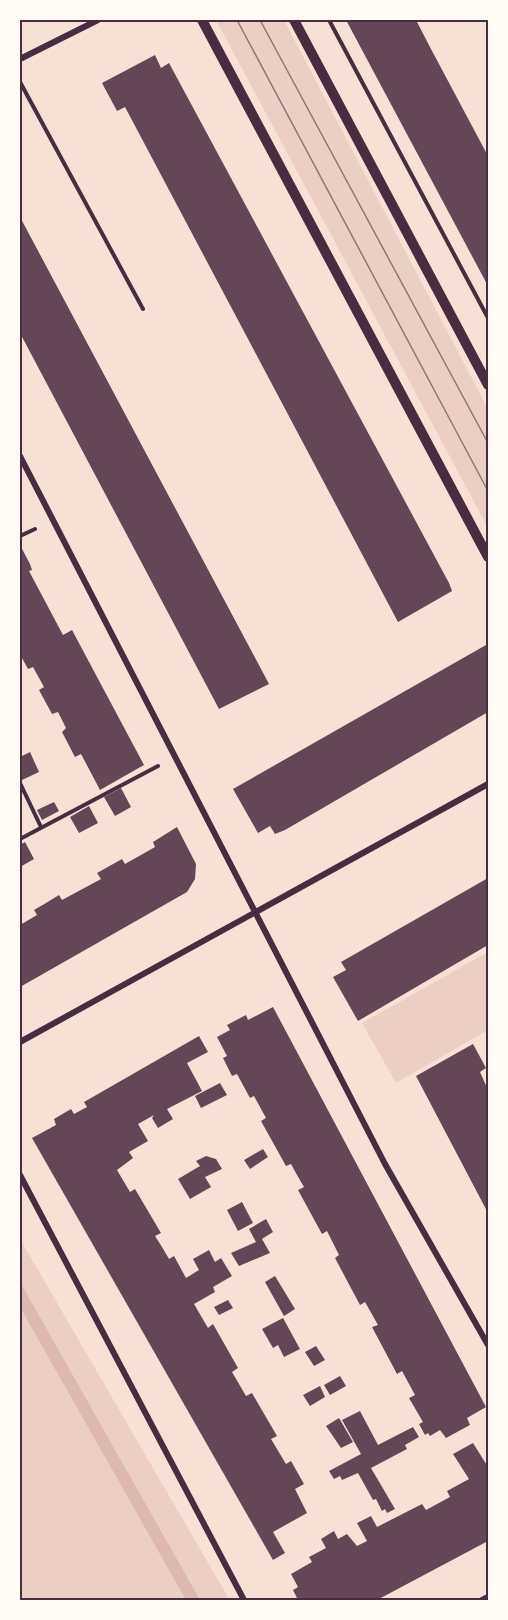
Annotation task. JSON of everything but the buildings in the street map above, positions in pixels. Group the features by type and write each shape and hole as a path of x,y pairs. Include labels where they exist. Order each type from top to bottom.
{"street":[{"path":"20,59 98,20"},
{"path":"202,20 489,557"},
{"path":"294,20 489,385"},
{"path":"20,456 177,756 254,914 385,1164 489,1345"},
{"path":"20,1042 489,784"},
{"path":"20,1175 244,1600"},
{"path":"482,1600 489,1597"}],"path":[{"path":"329,20 489,318"},
{"path":"20,82 143,309"},
{"path":"20,839 177,756"},
{"path":"20,783 41,828"}],"shaded area":[{"path":"216,20 284,20 488,409 488,528"},
{"path":"488,952 488,1030 396,1083 362,1023"},
{"path":"20,1239 225,1592 229,1600 20,1600"},
{"path":"20,1282 200,1600 186,1600 20,1307"}],"tram line":[{"path":"237,20 488,491"},
{"path":"260,20 488,443"}]}
